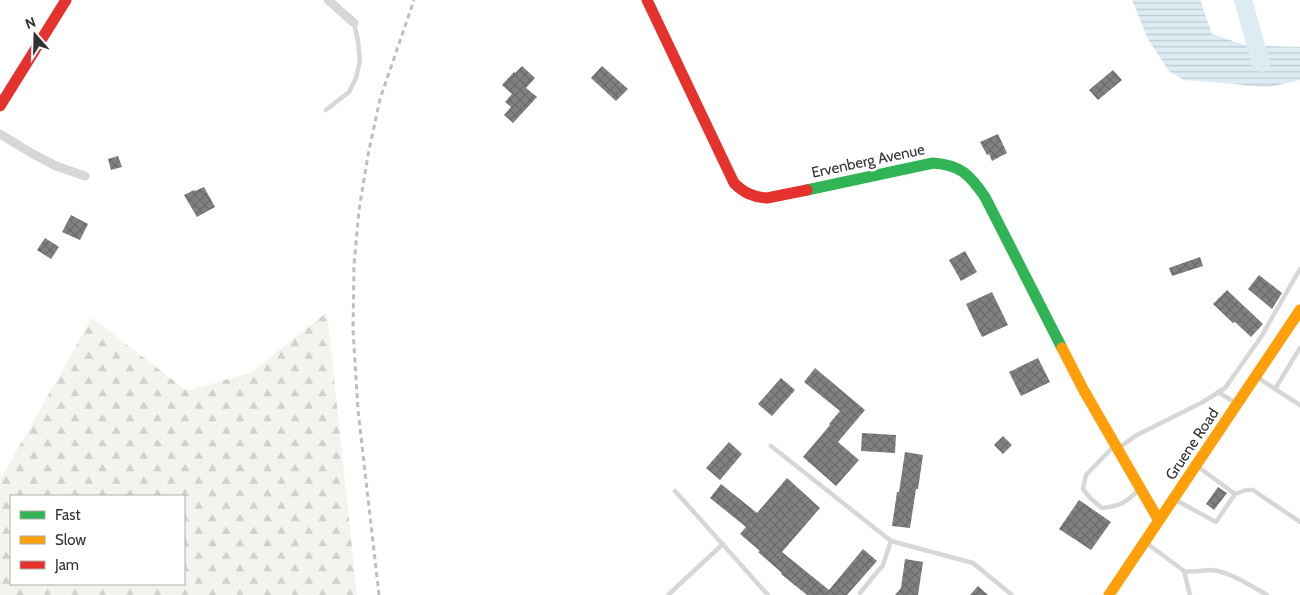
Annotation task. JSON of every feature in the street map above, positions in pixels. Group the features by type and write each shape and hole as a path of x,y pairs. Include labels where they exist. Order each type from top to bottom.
{"street":[{"path":"0,106 66,0"},
{"path":"328,0 354,23"},
{"name":"Ervenberg Avenue","path":"647,0 734,183 749,195 767,198 933,163 946,163 958,167 968,174 985,197 1084,389 1158,519"},
{"path":"0,134 56,166 85,176"},
{"name":"Gruene Road","path":"1109,595 1158,519 1196,466 1300,310"}],"lane":[{"path":"326,110 349,92 356,78 360,60 354,23"},
{"path":"1141,489 1128,500 1115,506 1102,508 1082,489 1086,475 1117,447 1203,402 1225,388 1261,337 1300,269"},
{"path":"1275,389 1300,348"},
{"path":"1256,376 1300,405"},
{"path":"1218,392 1237,404"},
{"path":"771,446 891,541 973,563 1012,595"},
{"path":"1196,466 1235,494"},
{"path":"1173,498 1216,522 1235,494 1246,490 1253,490 1300,522"},
{"path":"675,491 768,595"},
{"path":"860,593 883,565 891,541"},
{"path":"1144,541 1184,572 1190,595"},
{"path":"668,595 723,544"},
{"path":"1184,572 1213,570 1226,574 1267,595"}],"green space":[{"path":"327,312 357,595 0,595 0,480 92,318 187,391 252,372"}],"shaded area":[{"path":"1132,0 1200,0 1212,34 1245,45 1300,47 1300,80 1270,87 1259,87 1184,80 1169,71 1148,39"}],"building":[{"path":"522,66 535,78 526,88 537,97 513,123 504,115 511,107 505,102 512,94 502,85"},
{"path":"602,66 628,89 616,101 591,78"},
{"path":"1113,70 1122,80 1098,100 1089,90"},
{"path":"998,134 1007,153 992,161 980,142"},
{"path":"118,156 122,167 111,170 108,159"},
{"path":"204,187 215,207 197,217 184,195"},
{"path":"71,215 88,224 80,240 62,232"},
{"path":"45,238 59,247 51,259 37,250"},
{"path":"965,251 977,272 961,281 949,260"},
{"path":"1200,257 1203,266 1172,276 1169,268"},
{"path":"1259,275 1282,293 1272,309 1248,289"},
{"path":"1227,290 1263,324 1251,337 1213,304"},
{"path":"992,292 1008,325 982,337 966,304"},
{"path":"1038,358 1050,382 1021,396 1009,372"},
{"path":"815,368 865,410 838,442 859,460 836,486 803,457 840,411 804,382"},
{"path":"781,378 795,390 772,416 758,404"},
{"path":"862,433 896,435 895,453 861,451"},
{"path":"1003,436 1012,445 1003,454 994,445"},
{"path":"729,442 742,454 720,480 706,468"},
{"path":"905,452 923,455 910,528 892,526"},
{"path":"787,478 820,508 782,552 829,590 863,549 877,561 847,595 807,595 781,574 758,552 760,551 740,534 746,527 710,498 721,484 757,513"},
{"path":"1218,487 1227,493 1214,510 1206,504"},
{"path":"1079,500 1111,522 1091,550 1059,529"},
{"path":"905,559 923,562 918,595 895,595 901,588"},
{"path":"978,586 988,595 970,595"}],"waterway":[{"path":"1243,0 1261,63"}],"railway":[{"path":"379,595 358,410 353,330 354,265 359,210 380,99 414,0"}],"traffic: fast":[{"path":"807,190 933,163 951,166 964,172 985,197 1062,348"}],"traffic: slow":[{"path":"1109,595 1300,310"},
{"path":"1062,348 1083,389 1158,519"}],"traffic: jam":[{"path":"0,106 66,0"},
{"path":"647,0 734,183 749,194 767,198 807,190"}]}
